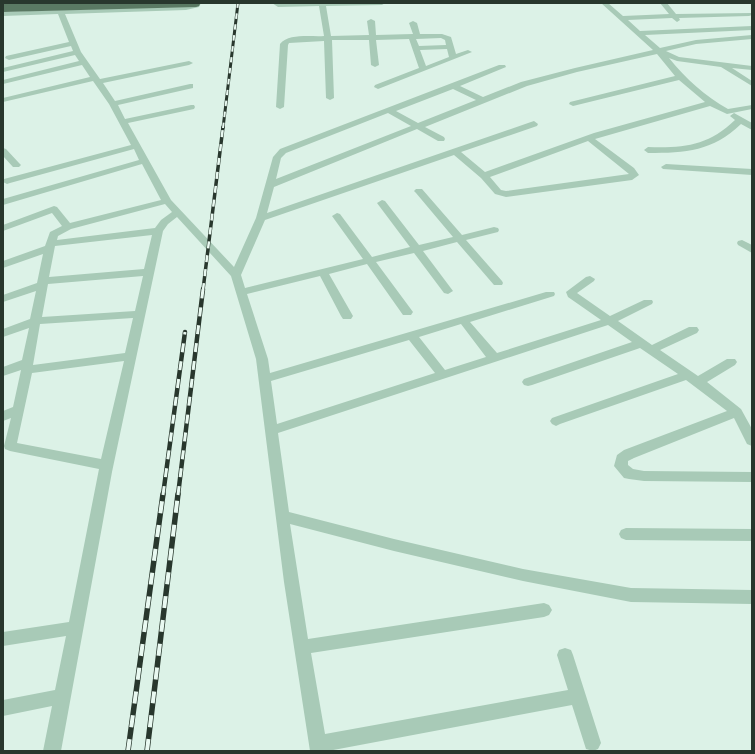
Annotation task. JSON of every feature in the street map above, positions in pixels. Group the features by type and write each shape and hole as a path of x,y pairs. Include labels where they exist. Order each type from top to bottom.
{"main road":[{"path":"3,4 34,3"},
{"path":"3,8 197,3"}],"street":[{"path":"60,3 61,13 77,52 113,104 167,201 236,274 262,358 291,582 318,748 577,696"},
{"path":"3,14 186,8 197,6 197,3"},
{"path":"275,3 278,5 382,3"},
{"path":"604,3 659,51 680,77 711,103 752,127"},
{"path":"663,3 696,42"},
{"path":"322,5 328,38 330,98"},
{"path":"621,18 749,14"},
{"path":"371,21 376,65"},
{"path":"413,23 416,48 423,69"},
{"path":"638,33 752,28"},
{"path":"280,107 285,42 297,39 328,38 415,36 445,37 448,39 453,58"},
{"path":"270,184 524,84 674,46 696,42 752,37"},
{"path":"9,58 46,48 73,43"},
{"path":"416,48 450,47"},
{"path":"659,51 677,59 752,68"},
{"path":"3,70 77,52"},
{"path":"378,87 468,52"},
{"path":"3,82 83,62"},
{"path":"3,100 96,80 189,63"},
{"path":"721,64 752,84"},
{"path":"236,274 261,218 277,157 283,151 502,68"},
{"path":"573,104 680,77"},
{"path":"113,104 190,86"},
{"path":"454,86 482,100"},
{"path":"484,176 589,138 711,103"},
{"path":"123,122 191,107"},
{"path":"727,112 752,107"},
{"path":"390,111 441,139"},
{"path":"648,150 688,149 706,144 729,132 740,120"},
{"path":"261,218 534,124"},
{"path":"456,152 484,176 498,192 506,194 629,178 634,175 631,170 589,138"},
{"path":"7,181 136,146"},
{"path":"3,151 16,165"},
{"path":"3,202 144,161"},
{"path":"666,167 752,172"},
{"path":"52,169 64,184"},
{"path":"419,191 498,283"},
{"path":"106,465 10,446 19,410 50,246 54,234 68,227 167,201"},
{"path":"382,203 448,291"},
{"path":"3,228 54,209 68,227"},
{"path":"52,751 106,465 158,231 164,222 178,212"},
{"path":"109,237 111,216"},
{"path":"337,216 407,312"},
{"path":"241,292 494,230"},
{"path":"3,264 50,246 158,231"},
{"path":"742,243 752,250"},
{"path":"3,299 43,283 149,272"},
{"path":"322,272 347,316"},
{"path":"590,279 571,293 698,382 737,412 752,441"},
{"path":"265,379 550,294"},
{"path":"272,430 610,321 648,302"},
{"path":"3,334 36,321 140,314"},
{"path":"463,320 494,358"},
{"path":"651,350 693,330"},
{"path":"411,336 443,375"},
{"path":"528,382 641,343"},
{"path":"3,372 27,366 131,356"},
{"path":"698,382 730,362"},
{"path":"556,421 688,375"},
{"path":"3,416 19,410"},
{"path":"737,412 629,454 622,459 621,466 630,474 644,476 752,477"},
{"path":"283,516 394,545 523,575 631,595 752,597"},
{"path":"626,534 752,535"},
{"path":"302,647 544,610"},
{"path":"3,639 75,628"},
{"path":"565,655 592,743"},
{"path":"3,708 63,696"}],"railway":[{"path":"223,128 238,3"},
{"path":"203,290 223,127"},
{"path":"178,495 203,289"},
{"path":"163,495 185,332"},
{"path":"128,751 163,494"},
{"path":"147,751 178,494"}]}
